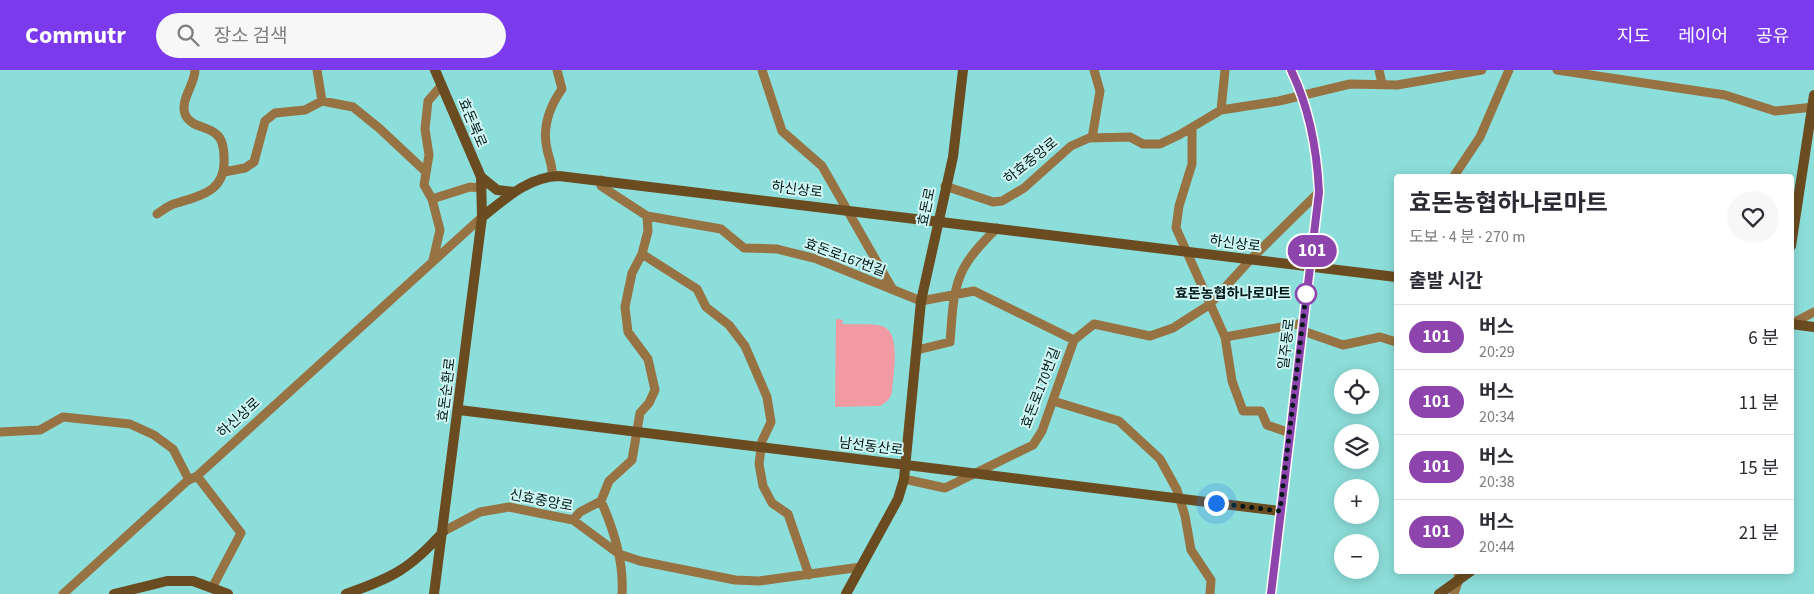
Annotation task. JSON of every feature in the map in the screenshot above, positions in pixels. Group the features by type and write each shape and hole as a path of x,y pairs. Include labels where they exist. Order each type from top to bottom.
{"street":[{"path":"157,214 175,203 204,196 218,182 224,172 224,150 219,136 213,131 188,120 184,113 184,103 195,70"},
{"path":"317,70 322,101"},
{"name":"효돈북로","path":"435,70 481,177 482,188"},
{"path":"552,176 553,167 546,138 548,116 554,100 562,88 557,70"},
{"name":"효돈로167번길","path":"762,70 782,131 822,166 893,290"},
{"name":"효돈로","path":"846,594 898,500 904,479 920,301 953,157 963,70"},
{"path":"1092,138 1100,91 1094,70"},
{"path":"1221,110 1225,70"},
{"name":"일주동로","path":"1270,594 1319,192 1314,144 1302,94 1291,70"},
{"path":"1379,70 1382,84"},
{"name":"하효중앙로","path":"945,186 993,202 1002,202 1024,188 1071,146 1092,138 1130,137 1143,144 1160,144 1192,128 1221,110 1279,101 1350,84 1397,85 1482,70"},
{"path":"1455,174 1480,137 1509,70"},
{"path":"1557,70 1725,96 1775,111 1813,108"},
{"path":"433,261 440,230 432,199 424,185 428,155 425,129 428,101 441,86"},
{"path":"1794,227 1814,95"},
{"path":"224,172 244,168 254,162 265,121 275,113 305,110 322,101 353,107 379,128 426,172"},
{"path":"1192,128 1192,164 1179,206 1176,228 1225,337 1231,374 1242,411 1261,410 1267,425 1290,433"},
{"name":"하신상로","path":"64,594 482,217 514,192 552,176 602,180 1394,277"},
{"path":"481,177 497,190 514,192"},
{"name":"효돈로167번길","path":"602,180 601,186 647,216 722,229 744,248 778,249 817,259 920,301"},
{"path":"432,199 470,187 482,188"},
{"name":"효돈순환로","path":"434,594 444,531 482,217 482,188"},
{"name":"효돈로170번길","path":"904,479 945,488 1033,446 1042,432 1074,340 1094,324 1150,336 1173,328 1210,305 1250,260 1319,192"},
{"path":"573,520 580,512 601,501 609,481 632,460 640,413 649,403 655,390 648,359 628,332 625,307 632,273 642,254 648,231 647,216"},
{"path":"917,350 950,342 956,294 961,273 982,243 997,228"},
{"path":"642,254 697,289 706,307 729,324 745,346 767,397 771,422 762,447 759,464 763,486 772,502 788,514 808,574"},
{"name":"효돈로170번길","path":"920,301 974,291 1074,340"},
{"path":"1794,322 1814,312"},
{"path":"1794,324 1814,327"},
{"path":"1225,337 1303,327 1343,345 1380,337 1394,341"},
{"path":"1053,401 1119,421 1160,459 1179,499 1191,550 1211,580 1210,594"},
{"name":"남선동산로","path":"459,410 636,430 906,465 979,472 1280,511"},
{"path":"0,432 40,430 64,417 130,424 154,435 173,449 193,478 241,533 212,588"},
{"path":"601,501 622,567 622,594"},
{"name":"신효중앙로","path":"346,594 365,591 385,581 416,560 444,531 461,520 494,508 509,507 573,520 619,554 663,567 736,580 759,581 861,566"},
{"path":"1439,594 1458,575"},
{"path":"1454,594 1458,575"},
{"path":"114,594 167,581 193,582 228,594"}],"shaded area":[{"path":"836,319 843,320 842,324 882,326 888,330 892,337 895,366 892,392 888,400 880,406 835,407"}],"bus line":[{"name":"101","path":"1271,594 1319,192 1317,160 1311,130 1302,94 1291,70"}],"place":[{"name":"효돈농협하나로마트","path":"1306,294"}],"route":[{"path":"1216,503 1280,511 1307,286 1306,294"}]}
